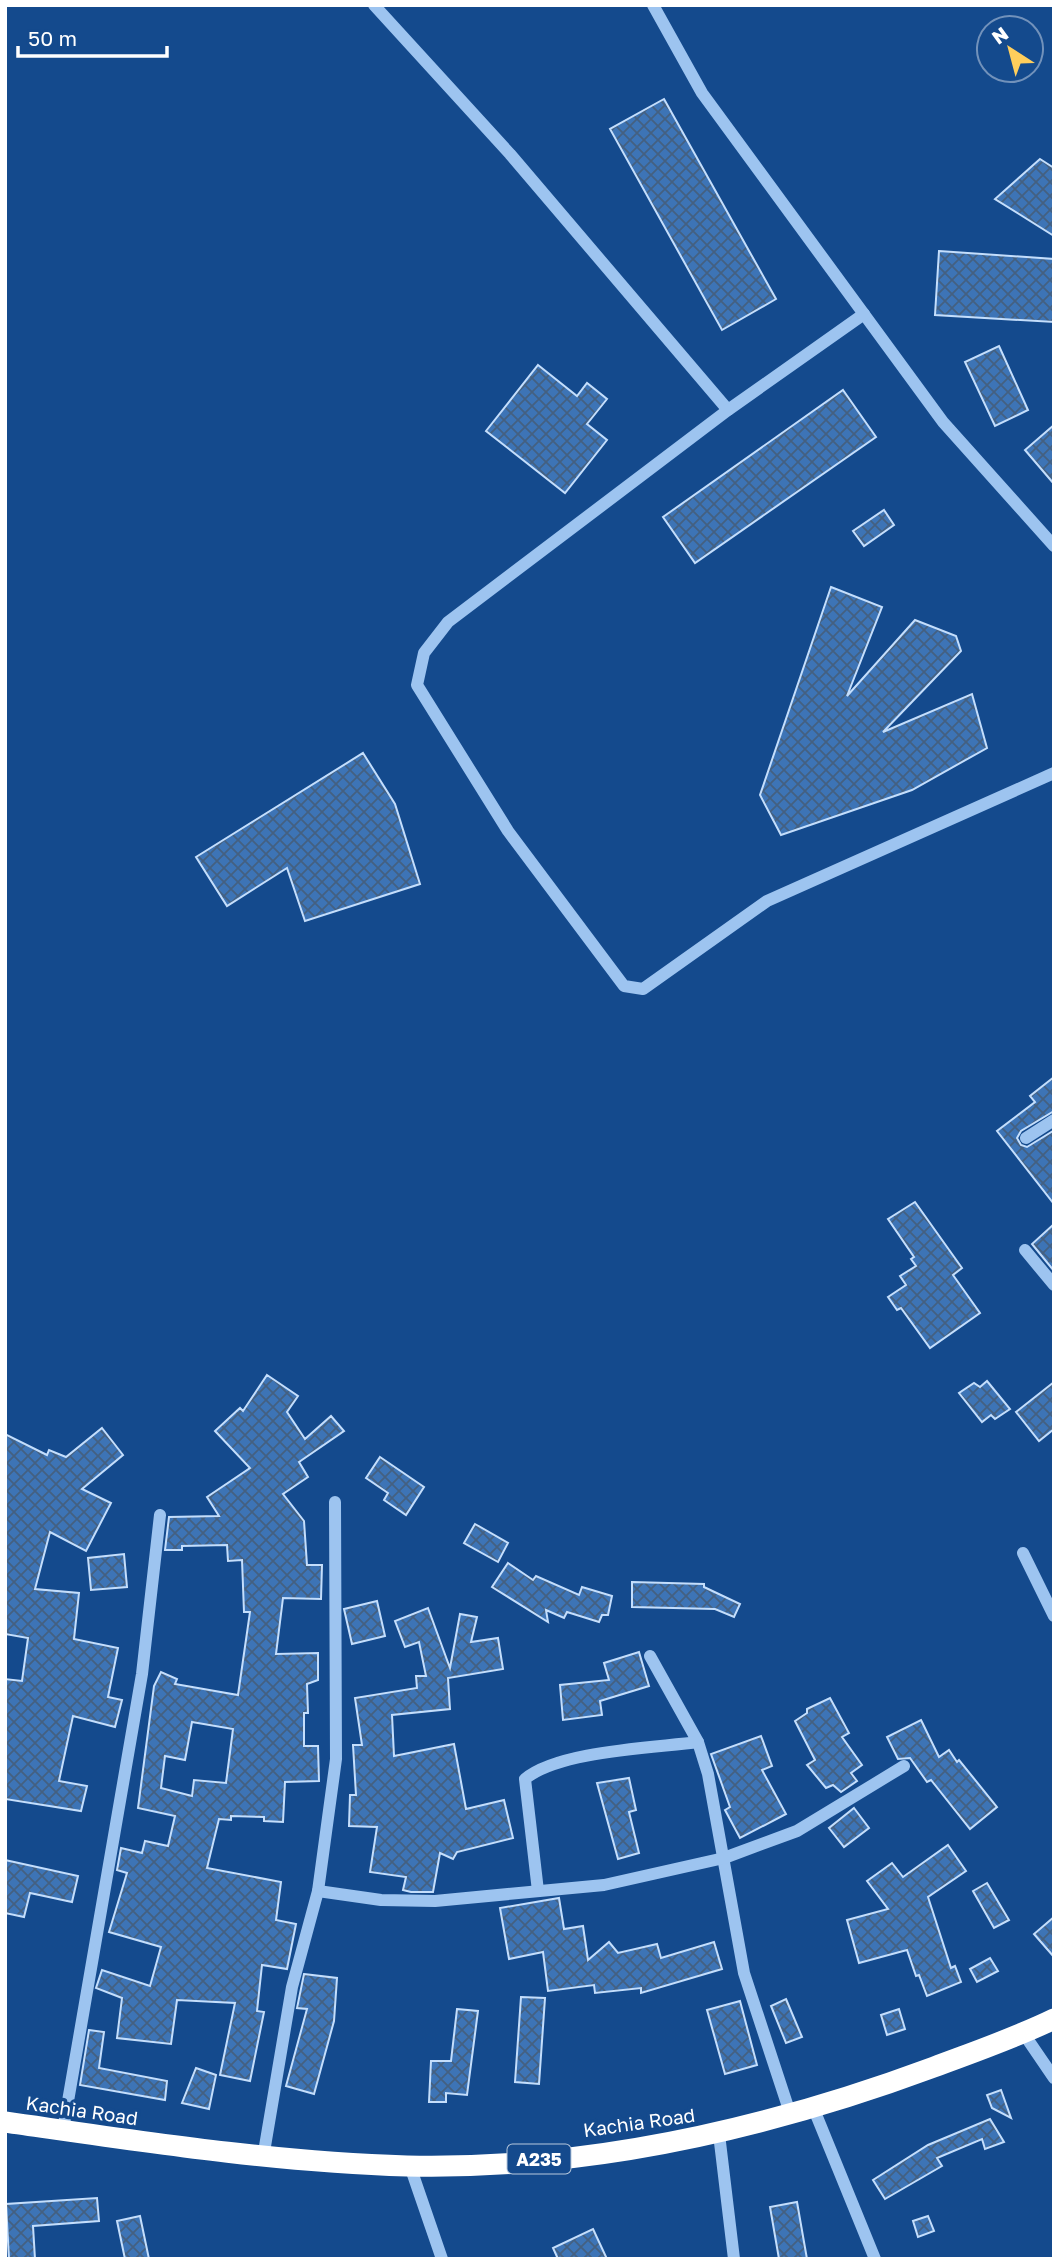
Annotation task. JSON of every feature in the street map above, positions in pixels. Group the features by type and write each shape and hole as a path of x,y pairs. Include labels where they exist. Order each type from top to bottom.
{"highway":[{"name":"Kachia Road","path":"5,2122 263,2158 410,2166 560,2157 719,2134 894,2082 1024,2034 1054,2019"}],"street":[{"path":"374,5 510,154 728,410"},
{"path":"653,5 702,93 943,422 1054,546"},
{"path":"864,314 728,410 448,622 424,653 416,685 508,831 624,986 643,989 768,901 1054,773"},
{"path":"1026,1138 1054,1120"},
{"path":"1025,1250 1054,1285"},
{"path":"263,2158 292,1987 318,1891 336,1759 335,1502"},
{"path":"63,2130 142,1674 160,1515"},
{"path":"1023,1553 1054,1616"},
{"path":"650,1656 698,1742 718,1814 744,1973 790,2113"},
{"path":"538,1891 525,1779 538,1768 563,1760 698,1742"},
{"path":"318,1891 381,1900 435,1901 604,1885 724,1858 797,1831 904,1766"},
{"path":"1024,2034 1054,2078"},
{"path":"813,2107 875,2259"},
{"path":"719,2134 734,2259"},
{"path":"410,2166 442,2259"}],"building":[{"path":"664,99 776,299 722,330 610,129"},
{"path":"1040,159 1054,168 1054,236 995,199"},
{"path":"939,251 1054,259 1054,322 935,315"},
{"path":"999,346 1028,410 995,426 965,362"},
{"path":"538,365 577,396 587,383 607,399 587,424 607,440 565,493 486,431"},
{"path":"843,390 876,437 695,563 663,517"},
{"path":"1054,425 1054,484 1025,450"},
{"path":"884,510 894,525 864,546 853,531"},
{"path":"831,587 882,607 847,696 915,620 956,636 961,651 883,732 972,694 987,748 912,790 781,835 760,795"},
{"path":"363,753 395,804 420,884 305,921 287,868 227,906 196,857"},
{"path":"1054,1077 1054,1111 1021,1131 1017,1138 1021,1145 1027,1147 1053,1131 1054,1204 997,1131 1035,1102 1030,1096"},
{"path":"915,1202 962,1268 953,1275 980,1313 930,1348 901,1308 897,1310 888,1297 906,1285 900,1276 916,1266 911,1259 914,1257 888,1219"},
{"path":"1054,1224 1054,1271 1032,1244"},
{"path":"267,1375 298,1396 287,1412 305,1439 331,1416 344,1431 299,1462 308,1477 283,1494 304,1521 307,1565 322,1565 321,1599 283,1598 276,1654 318,1653 318,1680 307,1684 308,1713 304,1713 304,1746 318,1746 319,1781 285,1782 283,1822 264,1821 264,1817 231,1816 231,1820 219,1819 207,1868 281,1882 276,1920 296,1924 287,1969 262,1965 257,2011 264,2012 250,2081 220,2075 235,2003 177,2000 171,2044 117,2038 122,1998 96,1988 102,1970 150,1986 161,1947 109,1932 127,1873 117,1870 121,1848 142,1853 145,1841 168,1846 175,1816 138,1808 154,1686 161,1672 177,1679 175,1684 238,1695 250,1612 244,1612 242,1560 228,1561 227,1545 182,1546 182,1550 165,1550 169,1517 219,1516 207,1497 250,1468 215,1431 240,1408 243,1411","holes":["192,1722 233,1729 226,1783 194,1780 192,1796 161,1788 165,1756 185,1760"]},
{"path":"987,1381 1010,1409 995,1419 991,1415 982,1422 959,1393 974,1383 980,1387"},
{"path":"1054,1382 1054,1429 1039,1441 1016,1412"},
{"path":"102,1428 123,1455 82,1489 111,1503 86,1551 50,1532 35,1589 79,1593 74,1639 118,1648 108,1697 122,1700 115,1727 73,1716 59,1781 87,1786 81,1811 5,1799 5,1679 22,1681 28,1638 5,1634 5,1434 47,1455 49,1450 66,1457"},
{"path":"380,1457 424,1487 406,1515 384,1500 388,1493 366,1478"},
{"path":"475,1524 508,1543 498,1562 464,1543"},
{"path":"124,1554 127,1587 91,1590 88,1558"},
{"path":"508,1563 533,1580 536,1576 579,1595 582,1587 612,1596 608,1615 602,1615 599,1622 567,1612 564,1618 546,1610 548,1622 492,1587"},
{"path":"632,1582 704,1584 704,1587 740,1604 734,1617 715,1609 632,1607"},
{"path":"377,1601 385,1636 352,1644 344,1609"},
{"path":"428,1608 450,1668 460,1614 477,1617 471,1642 498,1638 503,1669 448,1678 450,1709 392,1715 394,1756 454,1744 466,1809 504,1800 513,1838 457,1852 453,1859 440,1853 433,1892 411,1892 403,1890 406,1877 370,1872 377,1827 349,1826 350,1795 356,1795 353,1745 362,1745 355,1698 417,1688 416,1676 426,1676 419,1642 405,1647 395,1621"},
{"path":"639,1652 649,1686 600,1701 602,1715 563,1720 560,1685 609,1680 604,1663"},
{"path":"830,1698 849,1733 842,1737 862,1765 851,1773 857,1781 841,1792 833,1785 826,1788 807,1765 815,1760 795,1721 807,1713 807,1709"},
{"path":"921,1720 939,1757 949,1750 997,1807 970,1829 931,1780 927,1782 910,1758 898,1759 887,1737"},
{"path":"761,1736 772,1766 762,1770 786,1814 740,1838 725,1810 730,1807 711,1754"},
{"path":"629,1778 636,1810 629,1812 639,1853 618,1859 597,1783"},
{"path":"854,1808 869,1828 844,1847 829,1828"},
{"path":"948,1845 966,1871 928,1897 951,1968 955,1966 961,1982 927,1996 919,1975 916,1976 907,1950 859,1963 847,1920 888,1909 867,1881 892,1863 903,1877"},
{"path":"5,1860 78,1876 72,1902 30,1893 24,1917 5,1913"},
{"path":"987,1883 1009,1920 994,1928 973,1891"},
{"path":"559,1898 564,1929 583,1926 588,1960 609,1942 618,1953 657,1944 661,1958 714,1942 722,1969 641,1993 641,1988 595,1993 594,1985 548,1991 543,1952 509,1959 500,1908"},
{"path":"1054,1917 1054,1957 1034,1934"},
{"path":"990,1958 998,1971 977,1982 970,1969"},
{"path":"304,1974 337,1978 334,2021 314,2094 286,2086 307,2009 297,2008"},
{"path":"521,1997 545,1998 539,2084 515,2082"},
{"path":"786,1999 802,2037 786,2043 771,2006"},
{"path":"740,2001 757,2065 725,2074 707,2010"},
{"path":"457,2009 478,2011 467,2095 446,2093 446,2102 429,2102 431,2061 451,2061"},
{"path":"899,2009 905,2029 887,2035 881,2015"},
{"path":"89,2030 104,2032 99,2068 167,2081 165,2100 80,2085"},
{"path":"196,2068 216,2075 209,2109 182,2103"},
{"path":"1001,2090 1011,2118 992,2108 987,2095"},
{"path":"990,2119 1004,2142 985,2149 982,2139 937,2158 942,2166 885,2199 873,2180 928,2145"},
{"path":"97,2198 99,2221 33,2226 35,2259 9,2259 6,2204"},
{"path":"797,2202 807,2259 779,2259 770,2207"},
{"path":"140,2216 149,2259 125,2259 117,2221"},
{"path":"928,2216 934,2231 918,2237 913,2221"},
{"path":"593,2229 607,2259 558,2259 553,2248"}]}
